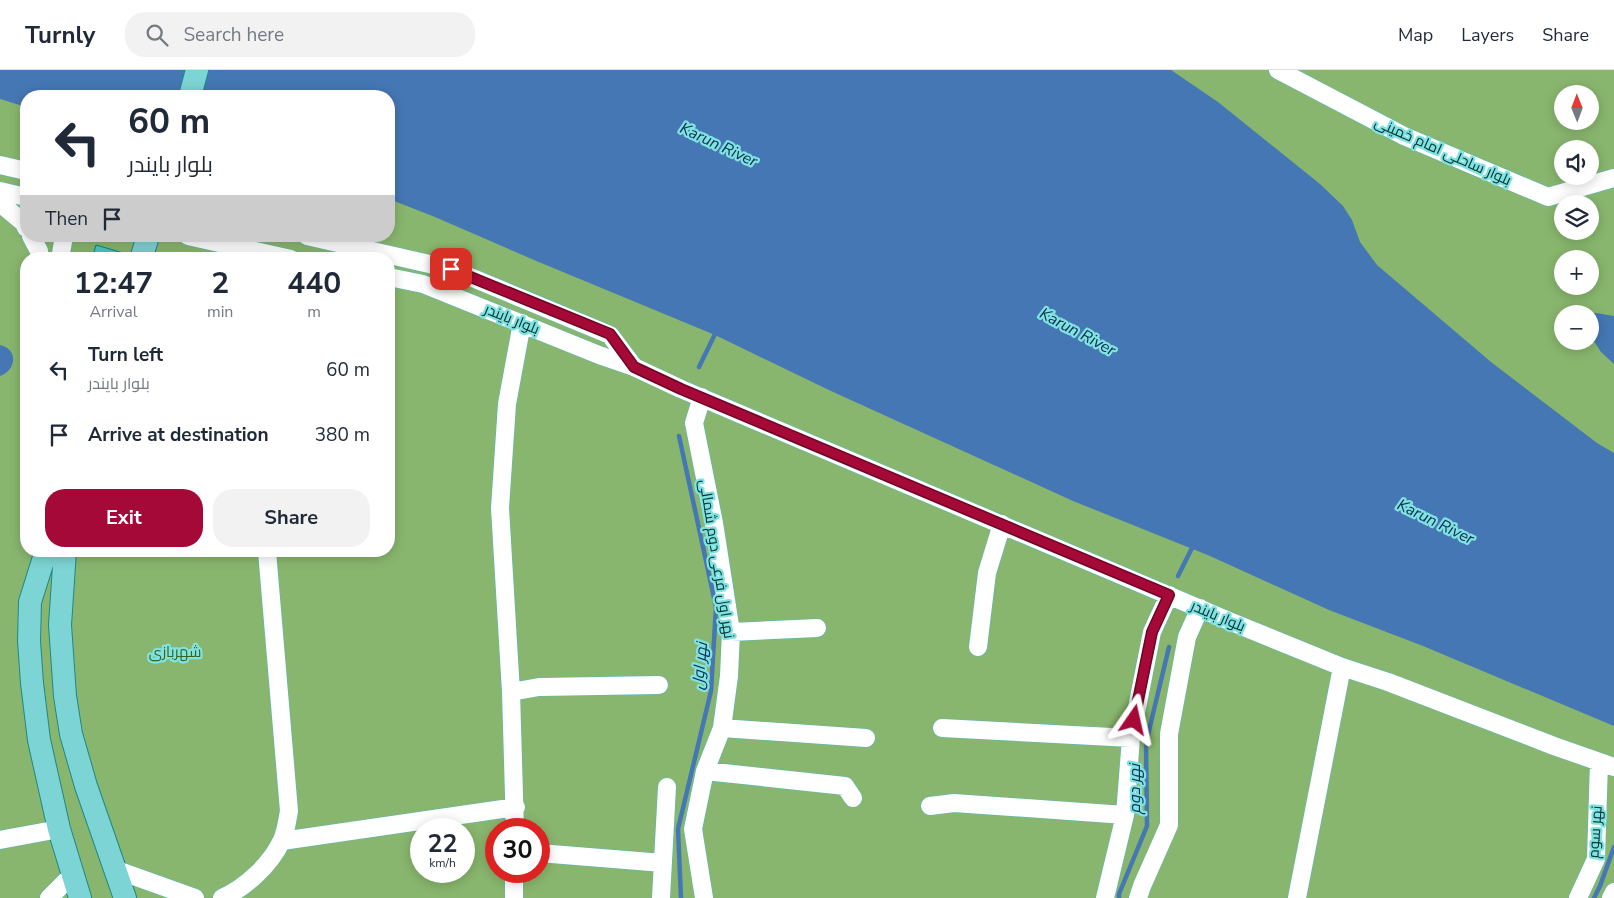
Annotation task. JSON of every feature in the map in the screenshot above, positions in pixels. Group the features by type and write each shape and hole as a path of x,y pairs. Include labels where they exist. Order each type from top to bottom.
{"main road":[{"path":"192,90 198,70"},
{"path":"58,557 30,602 30,650 39,740 59,829 80,898"},
{"path":"61,557 60,625 65,696 71,734 86,786 125,898"}],"street":[{"name":"بلوار ساحلی امام خمینی","path":"1278,70 1404,136 1548,197 1614,178"},
{"path":"0,165 20,170"},
{"path":"0,190 20,195"},
{"path":"0,203 20,220"},
{"path":"228,242 265,252"},
{"name":"بلوار بایندر","path":"333,242 377,252"},
{"name":"بلوار بایندر","path":"395,256 451,269 610,334 634,367"},
{"name":"بلوار بایندر","path":"395,278 423,284 599,355 634,367 1342,667 1388,682 1606,764"},
{"path":"516,818 511,692 500,508 507,404 522,323"},
{"name":"نهر اول فرعی دوم شمالی","path":"702,397 694,423 714,523 731,632 729,676 722,728 705,771 692,829 704,898"},
{"path":"978,647 987,573 1002,524"},
{"path":"30,602 34,557"},
{"path":"222,898 234,893 260,872 282,841 289,811 268,557"},
{"path":"1105,898 1125,814 1131,738 1152,632 1169,595"},
{"path":"1138,898 1169,825 1169,734 1187,637 1200,608"},
{"path":"731,632 817,628"},
{"path":"1297,898 1342,667"},
{"path":"511,692 539,687 659,685"},
{"path":"722,728 866,738"},
{"path":"942,728 1131,738"},
{"name":"نهر سوم","path":"1578,898 1596,859 1606,764"},
{"path":"705,771 845,786 853,798"},
{"path":"661,898 667,787"},
{"path":"930,806 954,803 1125,814"},
{"path":"282,841 516,807"},
{"path":"0,840 59,829"},
{"path":"550,854 663,863"},
{"path":"114,869 195,898"},
{"path":"49,898 72,875"},
{"path":"514,883 514,898"},
{"path":"1611,898 1614,892"}],"green space":[{"name":"شهربازی","path":"0,70 1614,70 1614,898 0,898"}],"water":[{"name":"Karun River","path":"0,70 1171,70 1218,102 1320,184 1343,206 1352,220 1360,242 1377,265 1491,362 1597,443 1614,453 1614,726 1423,646 1329,610 1210,556 1073,501 831,391 715,335 395,201 395,90 20,90 20,105 0,99"},
{"path":"1599,314 1614,316 1614,364 1599,349"},
{"path":"0,345 10,351 13,355 13,360 9,370 0,376"}],"building":[{"path":"96,245 120,252 94,252"}],"waterway":[{"path":"699,367 717,330"},
{"name":"نهر اول","path":"679,436 716,607 711,691 678,829 681,898"},
{"path":"1178,576 1194,544"},
{"name":"نهر دوم","path":"1119,898 1147,826 1146,743 1169,647"},
{"name":"نهر سوم","path":"1594,898 1614,847"}],"route":[{"path":"451,269 610,334 634,367 681,389 1169,595 1152,632 1134,720"}]}
